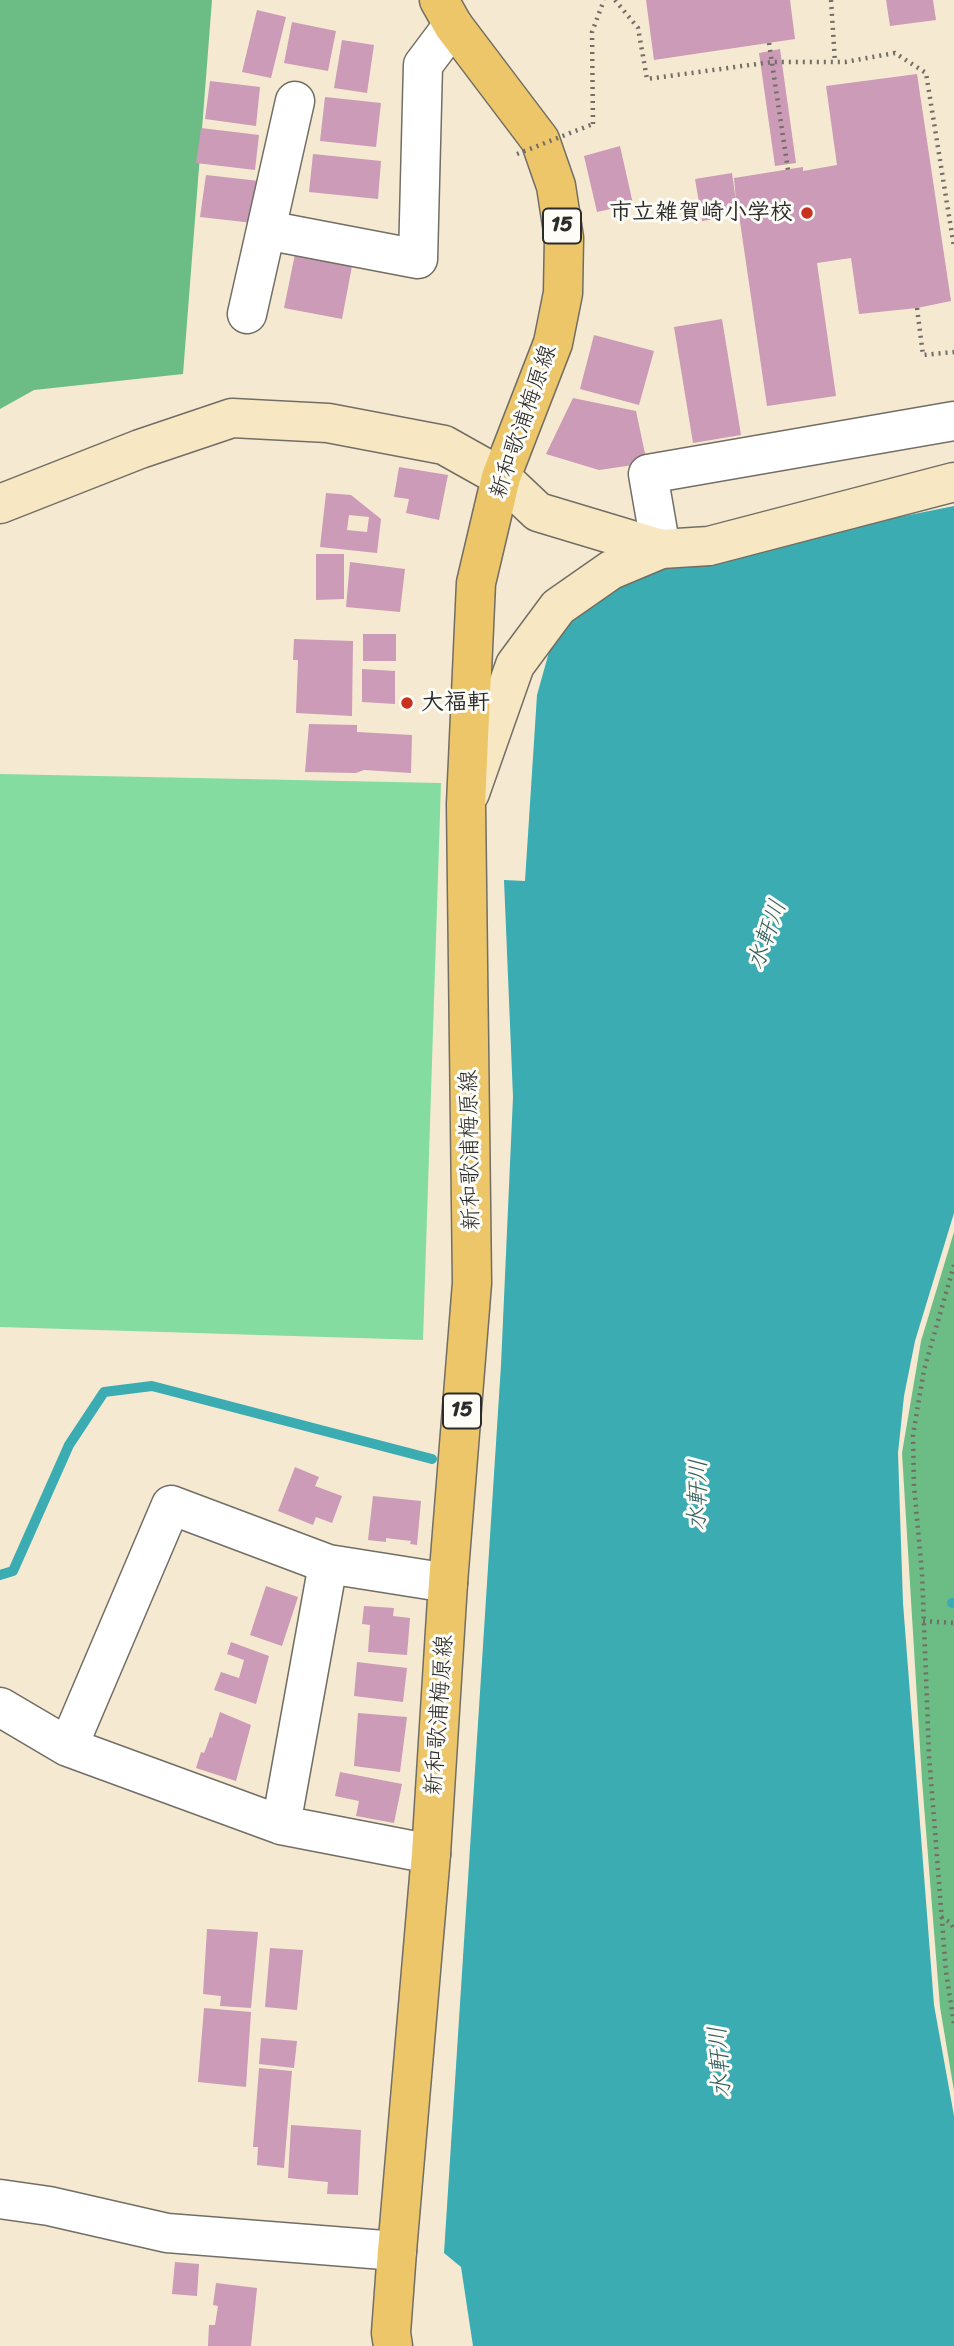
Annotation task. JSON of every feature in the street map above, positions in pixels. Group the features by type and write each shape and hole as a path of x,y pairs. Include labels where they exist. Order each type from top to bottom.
{"main road":[{"name":"新和歌浦梅原線","path":"393,2346 391,2333 397,2251 431,1854 448,1583 472,1283 466,804 476,583 501,477 553,342 563,293 564,238 556,186 540,140 446,13"}],"street":[{"path":"266,230 418,259 423,65 446,13"},
{"path":"247,314 295,101"},
{"path":"0,504 140,449 232,418 328,423 444,445 501,477 538,512 661,549"},
{"path":"661,549 648,474 954,421"},
{"path":"466,804 515,665 558,607 611,570 661,549 709,546 954,482"},
{"path":"68,1747 171,1505 328,1564 448,1583"},
{"path":"281,1825 328,1564"},
{"path":"0,1707 68,1747 281,1825 431,1854"},
{"path":"0,2199 49,2206 167,2234 397,2251"}],"path":[{"path":"517,154 593,124 592,32 604,0"},
{"path":"615,0 638,28 647,79 772,62 835,62 895,53 926,73 954,247"},
{"path":"831,0 835,62"},
{"path":"769,43 788,170"},
{"path":"917,308 923,355 954,352"},
{"path":"954,1265 924,1370 913,1434 929,1755 941,1917 954,2024"},
{"path":"923,1621 954,1623"},
{"path":"941,1917 951,1923 954,1929"}],"green space":[{"path":"0,0 212,0 183,374 34,390 0,409"},
{"path":"0,774 441,783 423,1340 0,1327"},
{"path":"954,1232 954,2091 940,2007 922,1780 902,1453 921,1341"}],"water":[{"name":"水軒川","path":"954,506 954,1213 915,1341 904,1396 898,1453 903,1603 934,2005 954,2116 954,2346 473,2346 461,2267 444,2253 501,1365 513,1097 504,880 525,881 537,695 549,652 573,615 641,569"}],"building":[{"path":"646,0 790,0 795,39 654,60"},
{"path":"886,0 933,0 936,20 890,26"},
{"path":"257,10 286,17 271,78 242,72"},
{"path":"292,22 336,31 328,71 284,63"},
{"path":"342,40 374,45 367,93 334,88"},
{"path":"780,49 796,163 775,166 759,53"},
{"path":"917,74 951,301 917,308 859,314 851,258 817,263 836,396 767,406 739,215 702,221 695,179 732,173 736,201 734,178 803,167 803,171 837,165 826,86"},
{"path":"210,81 260,87 256,126 205,119"},
{"path":"325,97 381,103 376,147 320,141"},
{"path":"201,128 259,135 255,170 196,163"},
{"path":"620,146 633,204 597,212 584,156"},
{"path":"313,154 381,161 378,199 309,192"},
{"path":"206,175 259,181 253,223 200,217"},
{"path":"295,254 352,266 342,319 284,308"},
{"path":"722,319 741,435 693,443 674,327"},
{"path":"594,335 654,351 639,405 580,389"},
{"path":"573,398 636,411 647,463 599,470 546,454"},
{"path":"399,467 448,475 439,520 406,513 409,499 394,497"},
{"path":"326,493 351,495 381,519 377,553 320,547","holes":["349,515 369,517 367,532 347,530"]},
{"path":"316,554 344,554 344,599 316,600"},
{"path":"350,562 405,569 400,612 346,607"},
{"path":"363,634 396,634 396,661 363,661"},
{"path":"294,639 353,641 352,716 296,713 298,660 293,660"},
{"path":"362,669 395,671 395,704 362,702"},
{"path":"309,724 357,725 357,732 412,735 411,773 364,770 356,773 305,772"},
{"path":"295,1467 319,1477 315,1486 342,1496 332,1523 316,1517 313,1525 278,1511"},
{"path":"373,1496 421,1501 417,1545 410,1544 411,1541 386,1538 386,1542 368,1540"},
{"path":"266,1586 298,1597 282,1646 250,1635"},
{"path":"364,1606 394,1608 393,1616 410,1618 407,1655 368,1652 370,1625 362,1624"},
{"path":"231,1642 269,1656 256,1704 214,1690 221,1672 239,1678 244,1660 227,1654"},
{"path":"357,1662 407,1668 403,1702 354,1696"},
{"path":"220,1712 251,1725 236,1781 196,1768 201,1752 204,1753 210,1737 212,1738"},
{"path":"358,1713 407,1717 400,1772 354,1766"},
{"path":"340,1772 402,1784 394,1823 356,1816 359,1801 335,1796"},
{"path":"207,1929 258,1932 251,2008 220,2006 221,1996 203,1994"},
{"path":"270,1948 303,1950 297,2010 265,2007"},
{"path":"204,2008 251,2012 246,2087 198,2082"},
{"path":"261,2038 297,2041 294,2068 259,2064"},
{"path":"259,2068 292,2071 284,2168 257,2165 258,2147 253,2147"},
{"path":"291,2125 361,2130 358,2195 327,2194 328,2182 288,2178"},
{"path":"175,2262 199,2264 197,2296 172,2294"},
{"path":"216,2283 257,2288 251,2346 208,2346 209,2325 215,2325 218,2306 213,2305"}],"waterway":[{"path":"0,1575 13,1571 69,1445 104,1392 152,1386 432,1459"}],"place":[{"name":"市立雑賀崎小学校","path":"807,213"},
{"name":"大福軒","path":"407,703"}]}
